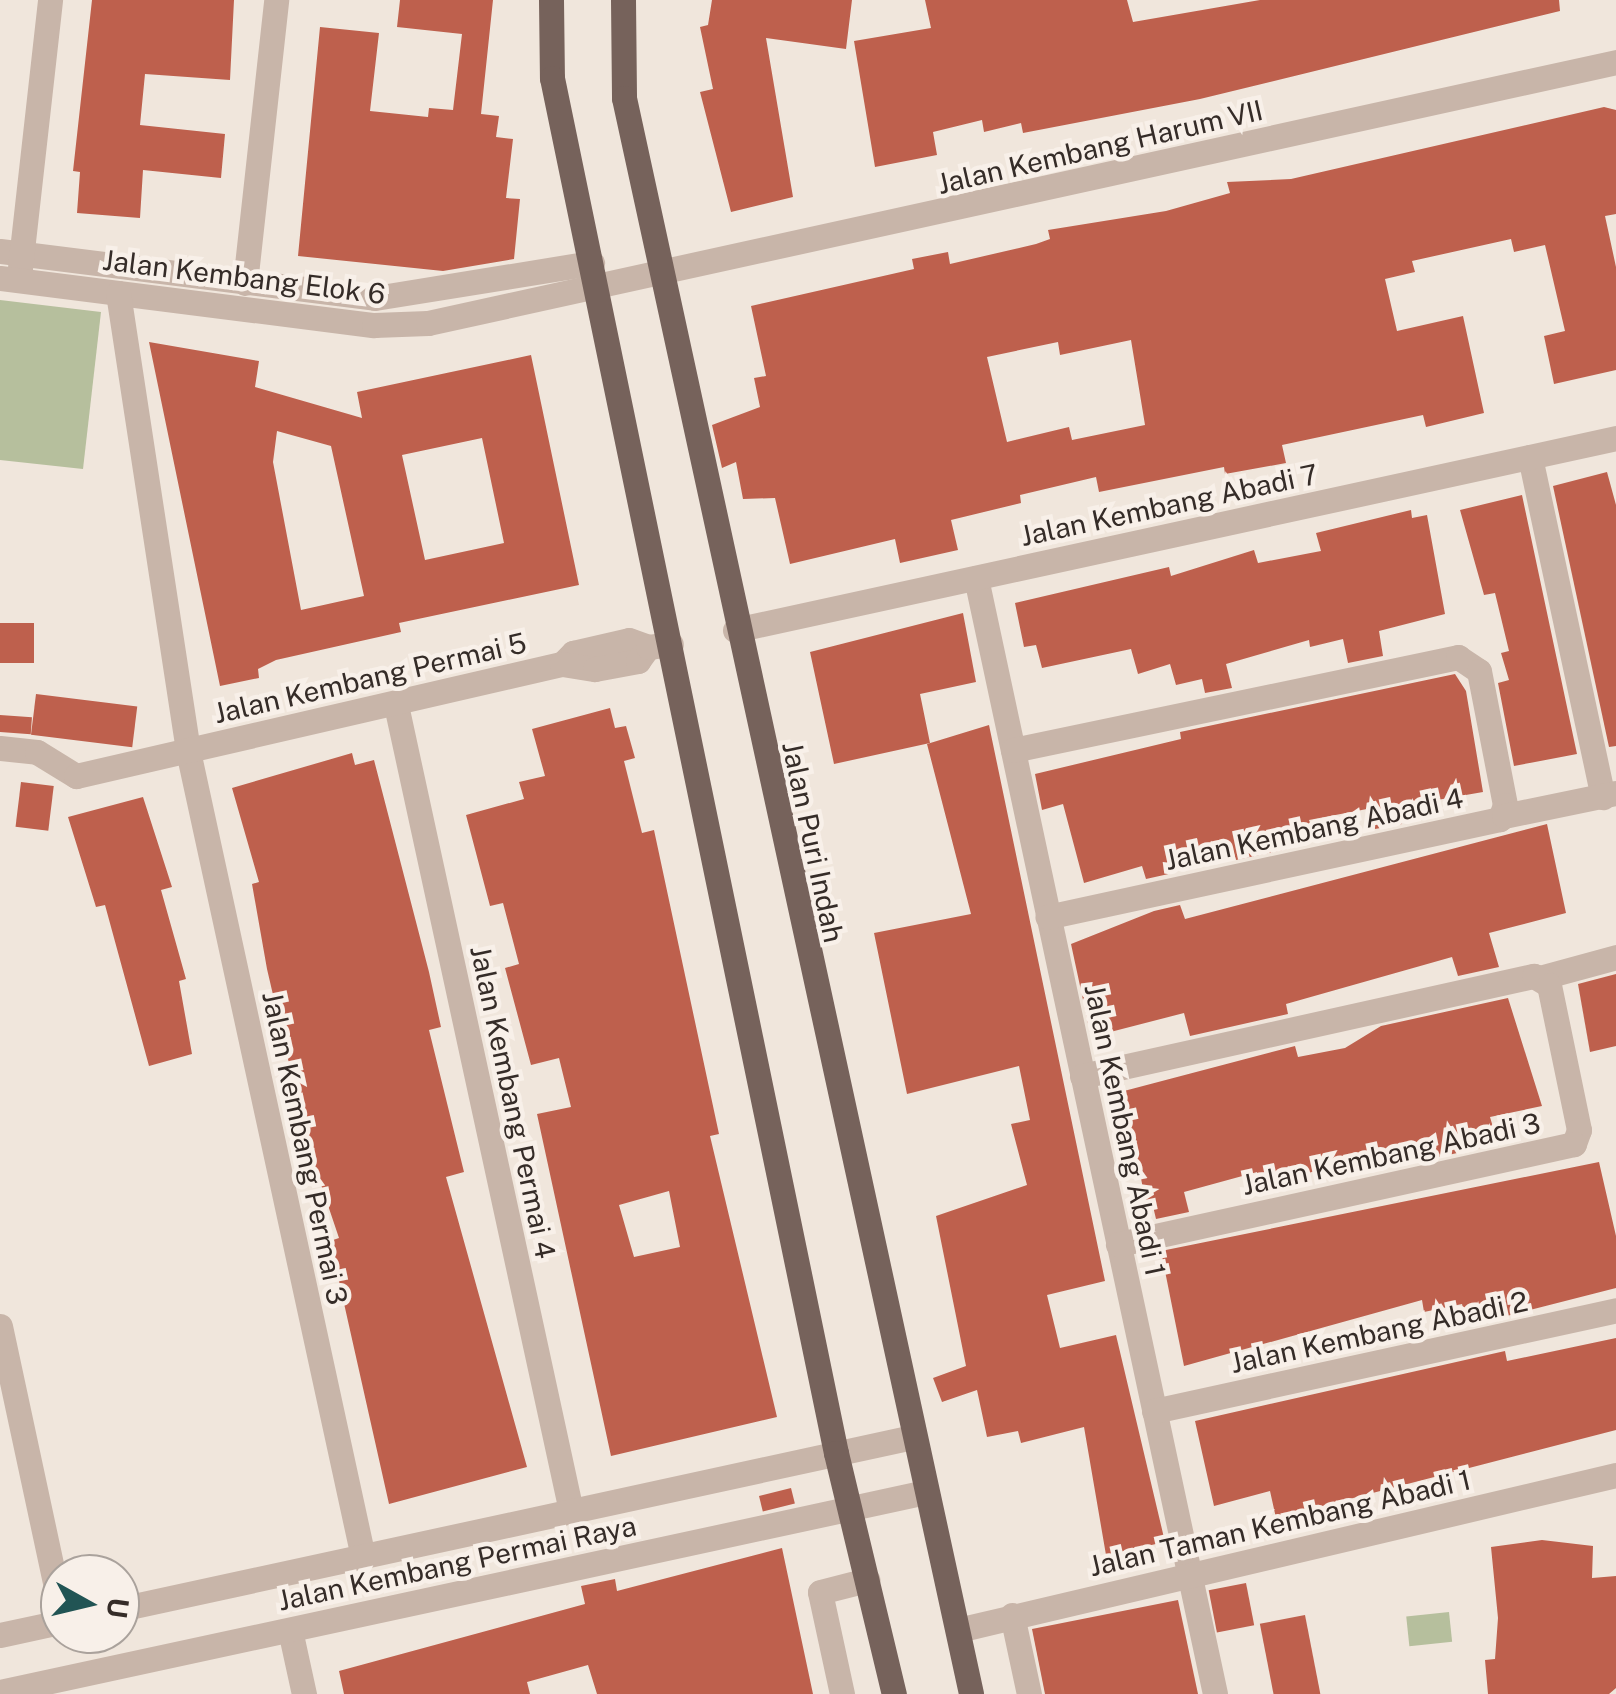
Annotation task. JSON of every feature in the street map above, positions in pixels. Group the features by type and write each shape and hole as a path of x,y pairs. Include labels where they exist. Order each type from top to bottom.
{"main road":[{"path":"551,0 552,78 598,290 660,646 836,1453 894,1694"},
{"name":"Jalan Puri Indah","path":"623,0 624,98 666,275 735,630 971,1694"}],"street":[{"path":"10,280 50,0"},
{"path":"244,283 276,0"},
{"name":"Jalan Kembang Harum VII","path":"598,290 1616,62"},
{"path":"11,252 376,298 592,262"},
{"name":"Jalan Kembang Elok 6","path":"10,280 374,325 598,290"},
{"name":"Jalan Kembang Permai 3","path":"118,293 188,752 363,1556"},
{"path":"374,325 376,298"},
{"name":"Jalan Kembang Abadi 7","path":"735,630 1616,438"},
{"path":"1504,816 1610,795 1530,456"},
{"name":"Jalan Kembang Abadi 1","path":"976,578 1215,1694"},
{"name":"Jalan Kembang Permai 5","path":"0,748 37,752 76,776 562,664 595,669 638,662 660,646"},
{"name":"Jalan Kembang Abadi 4","path":"1012,750 1458,657 1479,672 1504,816 1048,917"},
{"name":"Jalan Kembang Permai 4","path":"396,705 571,1512"},
{"path":"1082,1076 1543,977 1616,957"},
{"name":"Jalan Kembang Abadi 3","path":"1118,1244 1574,1144 1579,1130 1543,977"},
{"name":"Jalan Kembang Abadi 2","path":"1154,1412 1616,1310"},
{"path":"0,1326 49,1554"},
{"name":"Jalan Kembang Permai Raya","path":"140,1606 913,1437"},
{"name":"Jalan Taman Kembang Abadi 1","path":"958,1630 1616,1475"},
{"name":"Jalan Kembang Permai Raya","path":"0,1692 81,1685 290,1630 926,1492"},
{"path":"842,1694 820,1592 866,1580"},
{"path":"1012,1616 1029,1694"},
{"path":"0,1635 40,1626"},
{"path":"290,1630 304,1694"}],"green space":[{"path":"0,300 101,312 83,469 0,460"},
{"path":"1449,1612 1452,1642 1409,1646 1406,1616"}],"building":[{"path":"92,0 234,0 230,80 145,74 140,125 225,134 221,178 143,170 140,218 77,213 80,172 73,171"},
{"path":"400,0 493,0 481,114 499,116 496,137 513,139 506,198 520,199 514,259 443,271 298,256 320,27 379,33 370,111 428,117 429,108 453,110 462,34 397,27"},
{"path":"712,0 852,0 846,49 766,38 793,197 731,212 700,92 713,89 700,27 708,25"},
{"path":"925,0 1127,0 1133,22 1260,0 1559,0 1560,11 1200,99 1023,133 1021,123 984,132 982,120 933,132 937,155 875,167 854,41 931,28"},
{"path":"1604,107 1616,110 1616,214 1605,216 1616,267 1616,370 1554,384 1544,336 1565,331 1545,245 1514,252 1511,239 1412,261 1415,272 1385,279 1397,331 1463,316 1484,413 1426,427 1423,415 1282,445 1286,463 1225,474 1224,467 1099,492 1096,477 1020,495 1021,503 951,520 958,550 900,563 895,539 790,564 775,498 743,499 736,462 722,468 712,425 760,407 754,378 766,376 751,306 914,269 912,259 948,252 950,264 1036,244 1050,239 1048,230 1166,211 1230,193 1227,182 1291,179","holes":["1131,340 1145,425 1072,440 1069,427 1007,442 987,357 1058,342 1060,355"]},
{"path":"149,342 259,361 255,387 362,418 357,392 531,355 579,585 399,623 401,632 276,660 258,669 259,678 220,686","holes":["277,431 331,446 364,596 301,610 273,462","482,438 504,543 425,560 402,455"]},
{"path":"1607,472 1616,505 1616,746 1609,747 1553,486"},
{"path":"1522,495 1577,754 1514,766 1498,683 1509,680 1501,653 1509,651 1495,593 1484,595 1460,510"},
{"path":"1411,510 1412,518 1427,515 1445,614 1379,631 1383,656 1348,663 1343,639 1310,647 1309,640 1226,664 1232,688 1205,693 1202,679 1176,685 1170,664 1138,674 1131,649 1042,668 1036,645 1024,647 1015,603 1169,567 1171,576 1254,550 1258,563 1321,551 1316,533"},
{"path":"963,613 976,682 920,694 930,743 834,764 810,652"},
{"path":"0,623 34,623 34,663 0,663"},
{"path":"1455,674 1466,691 1483,792 1397,807 1402,824 1375,829 1367,809 1309,820 1316,839 1296,847 1236,860 1231,843 1170,861 1173,873 1146,879 1142,866 1084,883 1063,804 1042,810 1035,774 1181,739 1180,732"},
{"path":"36,694 137,706 132,747 31,735"},
{"path":"610,708 615,728 626,726 635,758 624,761 642,833 654,830 719,1134 710,1136 777,1417 611,1456 537,1114 571,1107 559,1058 531,1065 505,968 519,964 503,903 490,906 466,815 524,799 519,782 545,776 532,729","holes":["669,1191 680,1247 634,1257 619,1205"]},
{"path":"0,715 32,717 31,734 0,732"},
{"path":"989,725 1105,1281 1047,1295 1060,1348 1116,1335 1165,1542 1106,1555 1084,1427 1021,1443 1018,1431 987,1437 977,1390 942,1402 933,1378 966,1366 936,1216 1027,1185 1011,1124 1030,1120 1019,1066 907,1094 874,933 971,914 927,744"},
{"path":"352,753 355,765 374,760 429,972 441,1027 429,1030 464,1172 446,1177 527,1467 389,1504 330,1241 339,1238 309,1149 267,969 252,884 259,882 232,788"},
{"path":"21,782 54,786 48,831 16,827"},
{"path":"143,797 172,887 161,890 186,979 179,981 192,1054 149,1066 105,905 96,907 68,817"},
{"path":"1547,824 1566,913 1489,933 1499,967 1458,976 1452,957 1286,1004 1288,1014 1190,1036 1184,1013 1091,1037 1071,944 1154,911 1180,905 1185,919"},
{"path":"1616,974 1616,1046 1590,1052 1578,984"},
{"path":"1508,998 1542,1106 1490,1117 1498,1144 1412,1163 1400,1144 1261,1188 1257,1172 1184,1192 1189,1212 1156,1219 1152,1202 1146,1204 1124,1091 1295,1046 1298,1057 1345,1048 1381,1026"},
{"path":"1599,1162 1616,1236 1616,1288 1468,1326 1462,1304 1424,1312 1422,1300 1184,1366 1161,1251"},
{"path":"1616,1338 1616,1430 1276,1518 1270,1491 1214,1506 1195,1421 1505,1351 1507,1361"},
{"path":"791,1488 795,1504 763,1512 759,1496"},
{"path":"1542,1540 1593,1546 1592,1578 1616,1576 1616,1688 1609,1694 1488,1694 1485,1660 1495,1659 1498,1618 1491,1547"},
{"path":"782,1548 813,1694 597,1694 588,1665 527,1682 530,1694 344,1694 339,1671 585,1604 581,1586 615,1579 617,1591"},
{"path":"1246,1583 1254,1625 1217,1632 1209,1590"},
{"path":"1178,1600 1198,1694 1045,1694 1032,1629"},
{"path":"1305,1615 1320,1694 1273,1694 1260,1624"}]}
